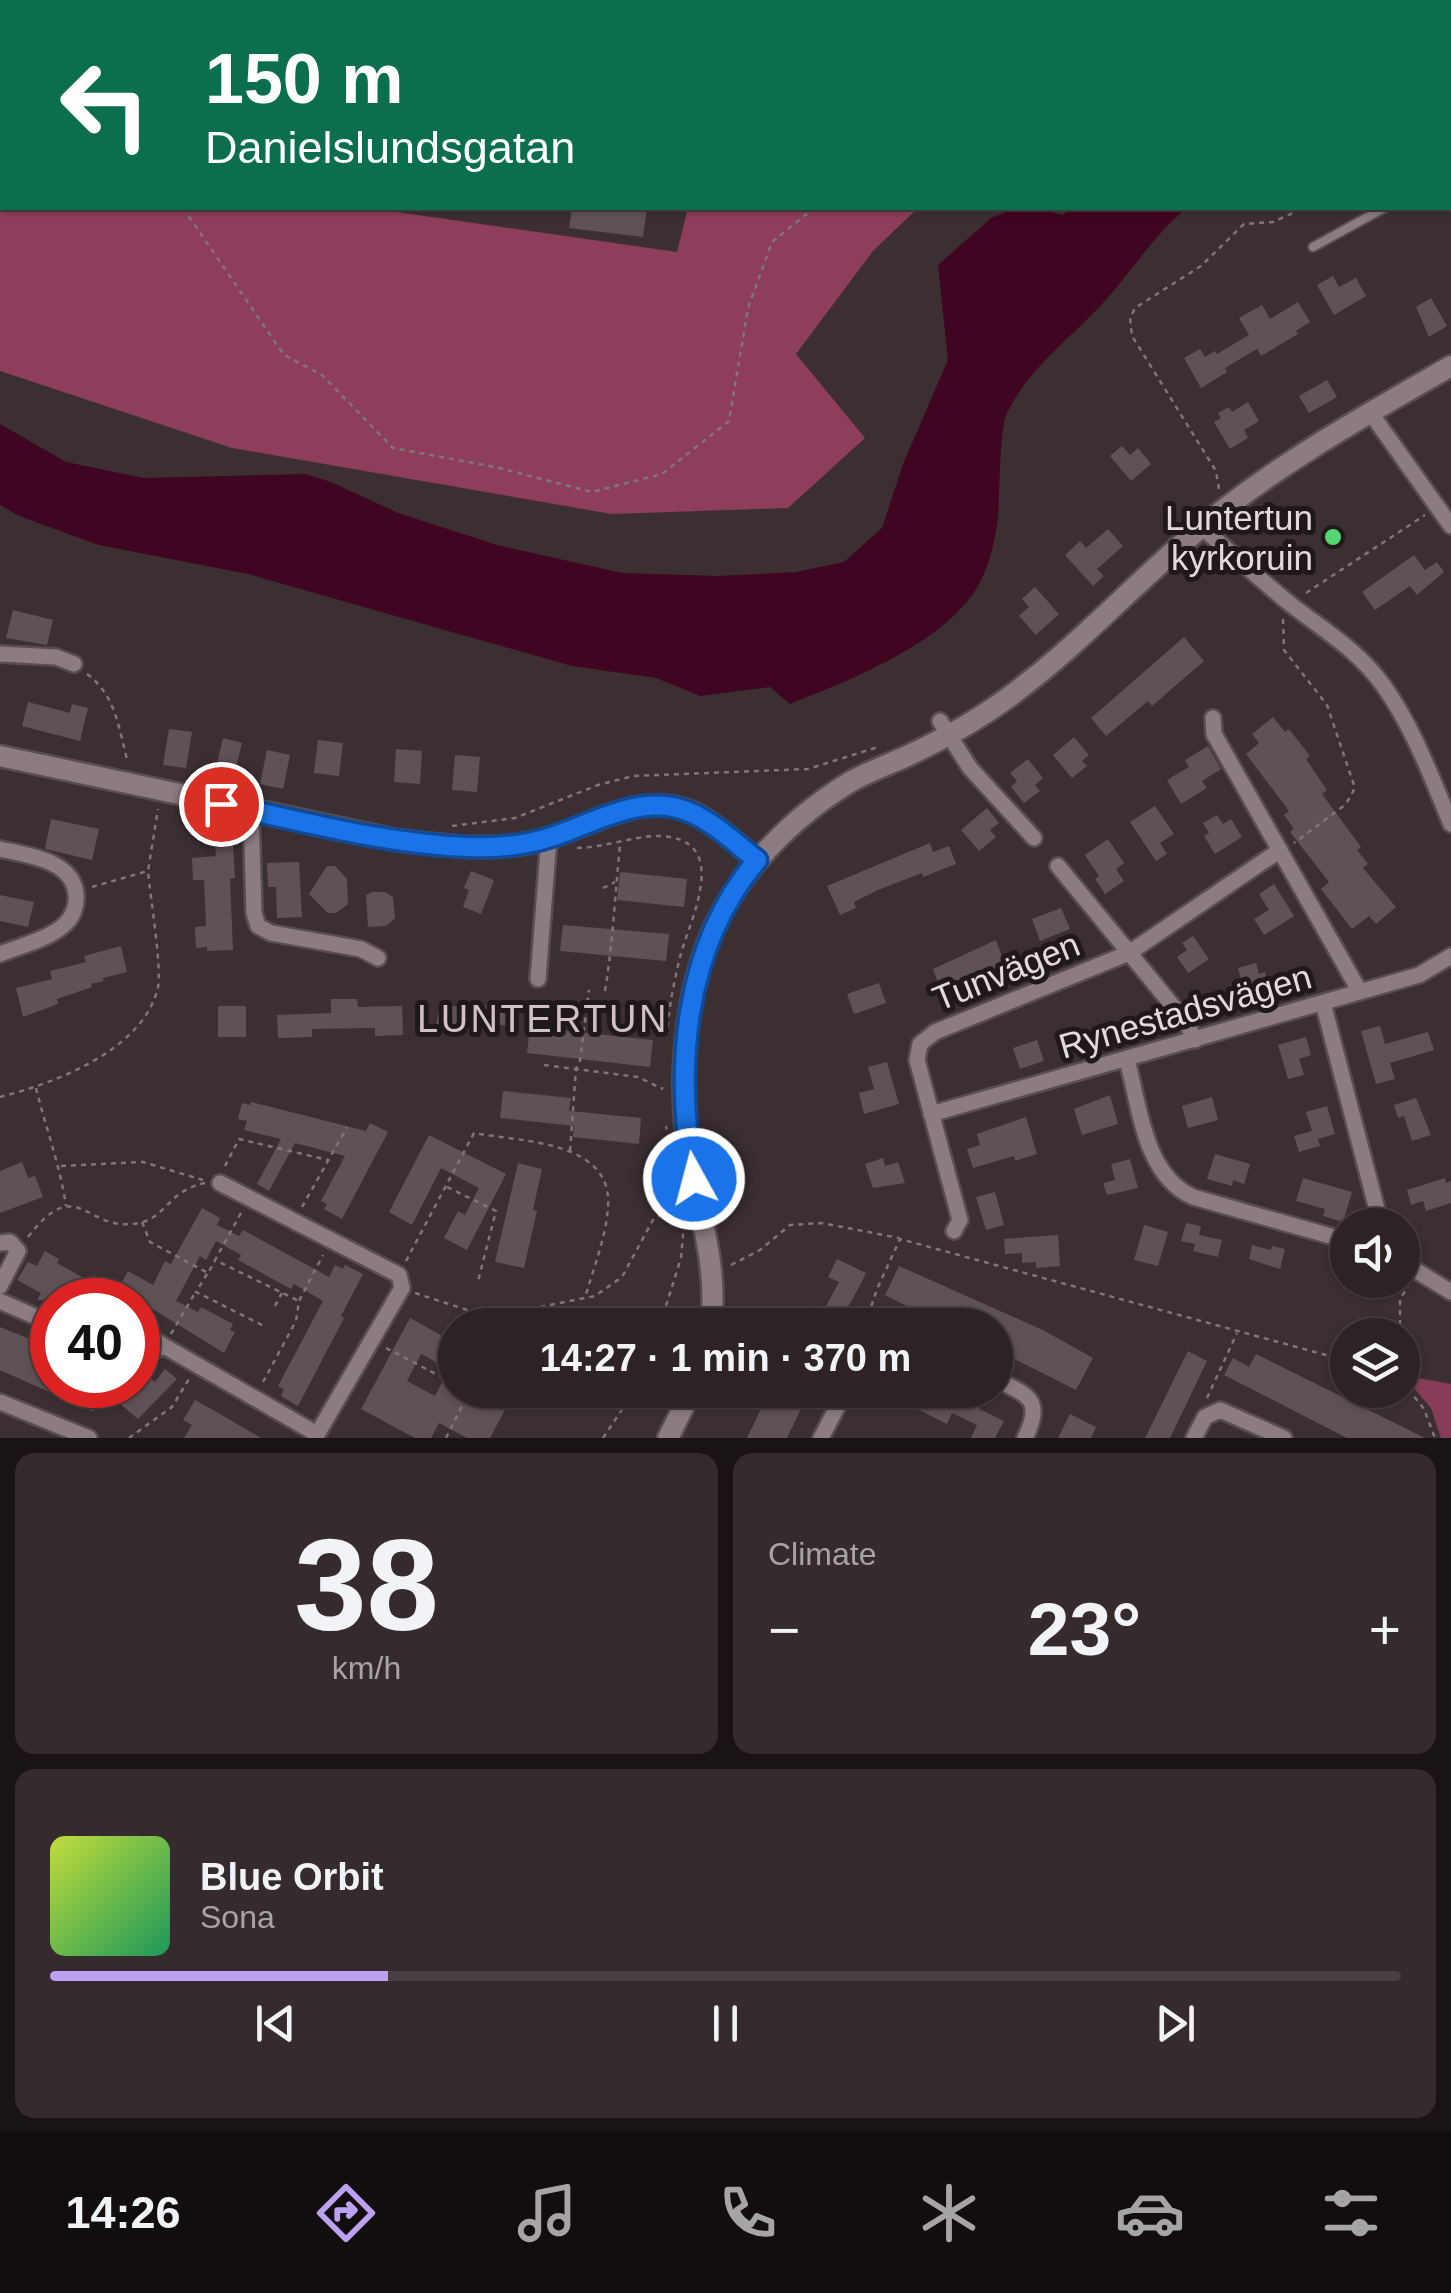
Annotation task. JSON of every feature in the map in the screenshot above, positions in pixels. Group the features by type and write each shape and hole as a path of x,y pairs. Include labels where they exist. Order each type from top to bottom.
{"street":[{"path":"711,1308 712,1271 689,1155 685,1102 691,1004 705,952 732,894 757,860 802,818 850,783 944,727 1002,702 1039,674 1201,527 1258,483 1451,366"},
{"path":"1370,412 1451,526"},
{"path":"1201,527 1290,604 1342,640 1383,686 1416,740 1451,824"},
{"path":"0,654 56,657 74,664"},
{"path":"1213,718 1214,734 1360,992"},
{"path":"944,727 970,768 1034,838"},
{"path":"0,756 396,840 437,845 515,846 549,838 629,808 673,807 706,820 757,860"},
{"path":"251,810 254,913 258,926 271,934 361,949 378,958"},
{"path":"538,979 549,838"},
{"path":"0,849 60,868 71,878 76,892 73,912 61,928 0,954"},
{"name":"Tunvägen","path":"954,1231 960,1220 916,1060 924,1039 1129,952 1280,850"},
{"path":"1058,866 1186,1022 1195,1040"},
{"name":"Rynestadsvägen","path":"931,1114 1419,975 1451,956"},
{"path":"1324,1002 1377,1208"},
{"path":"1127,1060 1155,1162 1174,1186 1193,1197 1330,1236"},
{"path":"160,1343 316,1436 400,1282 331,1240 220,1183"},
{"path":"0,1244 10,1242 18,1250 0,1286"},
{"path":"1420,1275 1451,1292"},
{"path":"0,1301 30,1314"},
{"path":"160,1347 164,1346"},
{"path":"1013,1389 1034,1405 1025,1438"},
{"path":"0,1402 67,1434 89,1438"},
{"path":"668,1438 683,1408"},
{"path":"821,1438 837,1408"},
{"path":"1194,1438 1210,1413 1220,1410 1284,1438"}],"lane":[{"path":"1313,247 1380,210"}],"path":[{"path":"184,210 284,354 322,375 393,448 496,467 592,492 662,474 729,422 748,308 772,242 812,210"},
{"path":"1226,483 1219,490 1216,471 1132,336 1130,318 1135,308 1201,266 1244,224 1273,222 1300,210"},
{"path":"1280,850 1346,804 1355,788 1328,705 1284,650 1283,609 1437,507"},
{"path":"74,664 101,684 111,700 134,785"},
{"path":"438,826 478,825 515,818 598,785 633,776 808,768 880,746"},
{"path":"0,1097 36,1087 96,1060 140,1026 158,986 148,871 158,819"},
{"path":"549,838 557,846 568,848 673,837 694,849 701,864 702,884 676,971 666,1040"},
{"path":"604,991 615,929 620,843"},
{"path":"76,892 148,871"},
{"path":"603,888 617,881"},
{"path":"570,1151 576,1069 589,990"},
{"path":"544,1065 638,1077 665,1090 665,1099"},
{"path":"36,1087 47,1134 60,1166 66,1206"},
{"path":"666,1113 670,1164 682,1227 682,1258 666,1308"},
{"path":"294,1222 346,1128"},
{"path":"585,1298 608,1211 608,1190 597,1168 570,1151 474,1133 400,1282 484,1316 585,1298 601,1293 618,1282 651,1222 678,1207"},
{"path":"220,1183 228,1156 239,1139 328,1160"},
{"path":"18,1250 43,1219 66,1206 112,1222 142,1222 162,1210 180,1191 214,1183 143,1162 60,1166"},
{"path":"446,1187 496,1211 478,1281"},
{"path":"249,1198 196,1292 264,1326"},
{"path":"142,1222 150,1242 208,1272"},
{"path":"712,1271 760,1250 790,1225 822,1223 900,1239 1330,1356"},
{"path":"870,1308 900,1239"},
{"path":"254,1398 296,1321 300,1301 331,1240"},
{"path":"216,1260 300,1301"},
{"path":"164,1346 196,1292"},
{"path":"275,1306 282,1292"},
{"path":"1210,1413 1206,1396 1237,1331"},
{"path":"371,1340 438,1375"},
{"path":"128,1438 172,1407 198,1366"},
{"path":"1420,1404 1435,1438"},
{"path":"446,1438 461,1408"},
{"path":"603,1438 623,1408"}],"shaded area":[{"path":"0,210 383,210 677,252 688,210 916,210 873,251 796,354 865,438 788,508 612,514 232,448 0,371"},
{"path":"1011,210 1063,215 1069,210 1185,210 1017,395 1007,413 1003,434 994,543 983,576 964,605 945,624 895,657 790,704 770,687 700,696 656,678 572,666 248,574 99,545 19,516 0,505 0,424 66,462 144,478 305,474 398,513 497,545 622,573 718,576 796,572 844,562 882,528 903,464 948,360 938,265 991,218"},
{"path":"1420,1378 1451,1384 1451,1438 1441,1438 1431,1408 1420,1395"}],"building":[{"path":"572,210 647,210 643,237 569,228"},
{"path":"1333,276 1339,287 1356,278 1366,296 1334,315 1317,285"},
{"path":"1431,298 1447,326 1429,337 1416,307"},
{"path":"1298,302 1310,322 1296,331 1298,334 1261,356 1257,349 1201,388 1184,358 1200,349 1205,357 1215,351 1217,354 1249,335 1239,318 1262,305 1270,319"},
{"path":"1327,380 1337,397 1309,413 1299,396"},
{"path":"1248,402 1259,421 1244,430 1248,438 1230,449 1214,422 1221,418 1218,413 1229,407 1232,412"},
{"path":"1122,446 1130,455 1138,448 1151,464 1131,481 1110,456"},
{"path":"1108,529 1123,546 1097,569 1104,576 1093,586 1065,555 1080,541 1086,548"},
{"path":"1414,555 1425,570 1437,562 1444,572 1417,595 1410,586 1375,610 1362,592"},
{"path":"1035,587 1059,614 1036,635 1019,616 1029,607 1022,599"},
{"path":"13,610 53,620 47,645 6,638"},
{"path":"1184,637 1204,661 1152,706 1148,701 1106,736 1091,718"},
{"path":"28,702 70,713 72,704 88,708 80,741 22,726"},
{"path":"1273,717 1285,732 1289,729 1310,756 1306,759 1327,790 1322,794 1361,847 1357,850 1368,864 1363,868 1396,907 1376,924 1369,916 1352,929 1321,889 1329,882 1290,832 1294,829 1284,815 1289,811 1246,754 1259,743 1252,734"},
{"path":"169,729 192,732 186,768 163,765"},
{"path":"1074,737 1089,755 1082,761 1087,766 1072,778 1053,755"},
{"path":"223,738 242,743 234,776 215,772"},
{"path":"318,740 343,743 339,776 314,773"},
{"path":"1208,746 1221,769 1202,781 1207,788 1181,804 1167,780 1189,767 1185,760"},
{"path":"396,749 422,751 420,784 394,782"},
{"path":"267,750 290,755 283,789 260,784"},
{"path":"455,755 480,757 477,792 452,790"},
{"path":"1028,759 1043,778 1035,785 1040,791 1024,803 1011,787 1017,781 1010,773"},
{"path":"1155,806 1174,834 1160,843 1167,854 1156,861 1130,822"},
{"path":"987,808 999,823 990,830 996,837 979,851 961,830"},
{"path":"1217,815 1223,824 1231,819 1242,837 1215,854 1204,836 1209,833 1203,823"},
{"path":"51,819 99,829 92,860 45,849"},
{"path":"1108,839 1124,863 1116,869 1124,881 1105,894 1085,855"},
{"path":"930,843 933,852 949,846 956,864 878,890 854,902 856,908 840,915 827,886"},
{"path":"215,845 233,845 233,950 196,948 195,927 206,926 204,880 193,880 192,858 216,856"},
{"path":"299,862 302,917 277,918 276,887 268,887 267,863"},
{"path":"327,866 335,866 347,879 348,904 336,913 328,913 309,894"},
{"path":"471,871 494,880 481,914 463,907 469,890 464,888"},
{"path":"620,872 687,879 684,907 617,900"},
{"path":"1274,884 1294,916 1264,935 1254,919 1269,910 1259,894"},
{"path":"385,892 393,897 395,918 386,926 368,927 366,895"},
{"path":"0,895 34,902 28,927 0,921"},
{"path":"1061,908 1070,929 1040,941 1032,919"},
{"path":"563,925 669,934 666,961 560,951"},
{"path":"1193,936 1209,959 1188,973 1177,957 1187,950 1182,943"},
{"path":"996,940 1002,957 1017,951 1025,972 991,989 984,970 940,988 933,969"},
{"path":"121,946 127,972 103,978 92,987 57,999 58,1004 23,1017 16,988 52,979 50,971 86,962 84,956"},
{"path":"1256,963 1259,974 1265,972 1270,992 1265,994 1267,1001 1249,1006 1247,999 1239,1001 1233,981 1241,979 1238,968"},
{"path":"879,983 886,1003 854,1014 847,994"},
{"path":"331,999 357,999 358,1007 402,1006 403,1035 375,1036 375,1028 312,1029 312,1037 278,1038 277,1015 331,1013"},
{"path":"440,1004 478,1010 474,1032 436,1026"},
{"path":"486,1004 517,1009 514,1027 483,1022"},
{"path":"218,1006 246,1006 246,1037 218,1037"},
{"path":"1380,1026 1385,1044 1428,1032 1434,1050 1390,1063 1395,1079 1376,1084 1361,1031"},
{"path":"530,1027 653,1040 650,1067 527,1053"},
{"path":"1306,1037 1311,1055 1299,1059 1304,1075 1288,1079 1278,1045"},
{"path":"1037,1040 1044,1061 1020,1069 1013,1048"},
{"path":"887,1062 899,1104 864,1114 859,1093 874,1089 868,1067"},
{"path":"503,1091 571,1098 569,1111 641,1118 639,1144 573,1137 574,1126 500,1118"},
{"path":"1110,1095 1118,1124 1082,1135 1074,1109"},
{"path":"1212,1097 1218,1120 1188,1128 1182,1106"},
{"path":"1416,1098 1431,1135 1412,1141 1404,1116 1398,1118 1394,1105"},
{"path":"242,1103 366,1131 370,1123 388,1132 342,1219 324,1209 327,1204 321,1201 345,1156 295,1143 269,1191 257,1184 281,1139 244,1130 247,1121 238,1119"},
{"path":"1327,1106 1335,1134 1318,1139 1320,1146 1299,1152 1294,1136 1312,1131 1306,1112"},
{"path":"1026,1117 1037,1154 973,1168 967,1149 980,1145 977,1134"},
{"path":"429,1135 506,1174 467,1250 444,1238 458,1211 465,1215 479,1188 441,1168 412,1225 389,1212"},
{"path":"1215,1154 1250,1164 1244,1184 1233,1180 1232,1186 1207,1179"},
{"path":"883,1158 885,1166 898,1162 905,1183 873,1188 865,1164"},
{"path":"1130,1159 1138,1188 1107,1195 1103,1183 1115,1180 1111,1164"},
{"path":"22,1162 28,1178 35,1176 43,1197 0,1213 0,1171"},
{"path":"518,1163 542,1169 524,1268 495,1262"},
{"path":"1303,1178 1352,1192 1347,1208 1330,1208 1330,1218 1323,1216 1325,1209 1296,1201"},
{"path":"1445,1178 1446,1183 1451,1181 1451,1203 1426,1211 1423,1201 1411,1205 1407,1190"},
{"path":"995,1192 1004,1225 986,1230 976,1197"},
{"path":"202,1208 220,1218 217,1225 239,1236 243,1230 329,1277 335,1265 343,1269 345,1265 363,1274 298,1406 281,1396 284,1389 278,1386 323,1301 294,1284 291,1289 238,1260 241,1255 216,1241 206,1260 200,1256 176,1301 198,1312 201,1307 233,1324 230,1330 235,1332 224,1353 160,1314 160,1278 156,1278 165,1261 171,1264"},
{"path":"1186,1223 1201,1226 1199,1235 1222,1240 1218,1257 1193,1251 1195,1244 1181,1241"},
{"path":"1144,1225 1168,1232 1158,1266 1134,1260"},
{"path":"1058,1235 1060,1266 1036,1268 1036,1262 1022,1263 1022,1253 1005,1254 1004,1239"},
{"path":"1252,1245 1285,1249 1280,1269 1249,1259"},
{"path":"45,1251 59,1259 57,1263 84,1278 30,1278 30,1287 17,1280 28,1262 37,1266"},
{"path":"837,1259 866,1273 848,1308 825,1308 839,1282 828,1277"},
{"path":"899,1266 994,1308 911,1308 885,1295"},
{"path":"1013,1317 1093,1358 1076,1390 1013,1358"},
{"path":"410,1318 438,1334 438,1363 421,1354 407,1381 435,1396 438,1390 438,1408 506,1408 490,1438 467,1438 439,1423 431,1438 415,1438 361,1409"},
{"path":"0,1327 30,1339 30,1383 0,1370"},
{"path":"1188,1351 1207,1361 1170,1438 1145,1438"},
{"path":"1256,1354 1330,1391 1330,1408 1365,1408 1425,1438 1347,1438 1224,1375 1233,1358 1249,1367"},
{"path":"165,1369 177,1379 160,1396 160,1376"},
{"path":"195,1400 261,1438 184,1438 192,1425 183,1420"},
{"path":"125,1408 149,1408 138,1419"},
{"path":"761,1408 801,1408 787,1438 747,1438"},
{"path":"915,1408 980,1408 1004,1421 995,1438 971,1438 977,1425 952,1413 947,1424"},
{"path":"1070,1414 1096,1427 1091,1438 1058,1438"}],"place":[{"name":"Luntertun kyrkoruin","path":"1333,537"}],"district":[{"name":"LUNTERTUN","path":"543,1019"}],"route":[{"path":"221,804 396,840 467,847 536,842 629,808 673,807 706,820 757,860 732,894 714,930 691,1004 685,1102 694,1179"}]}
